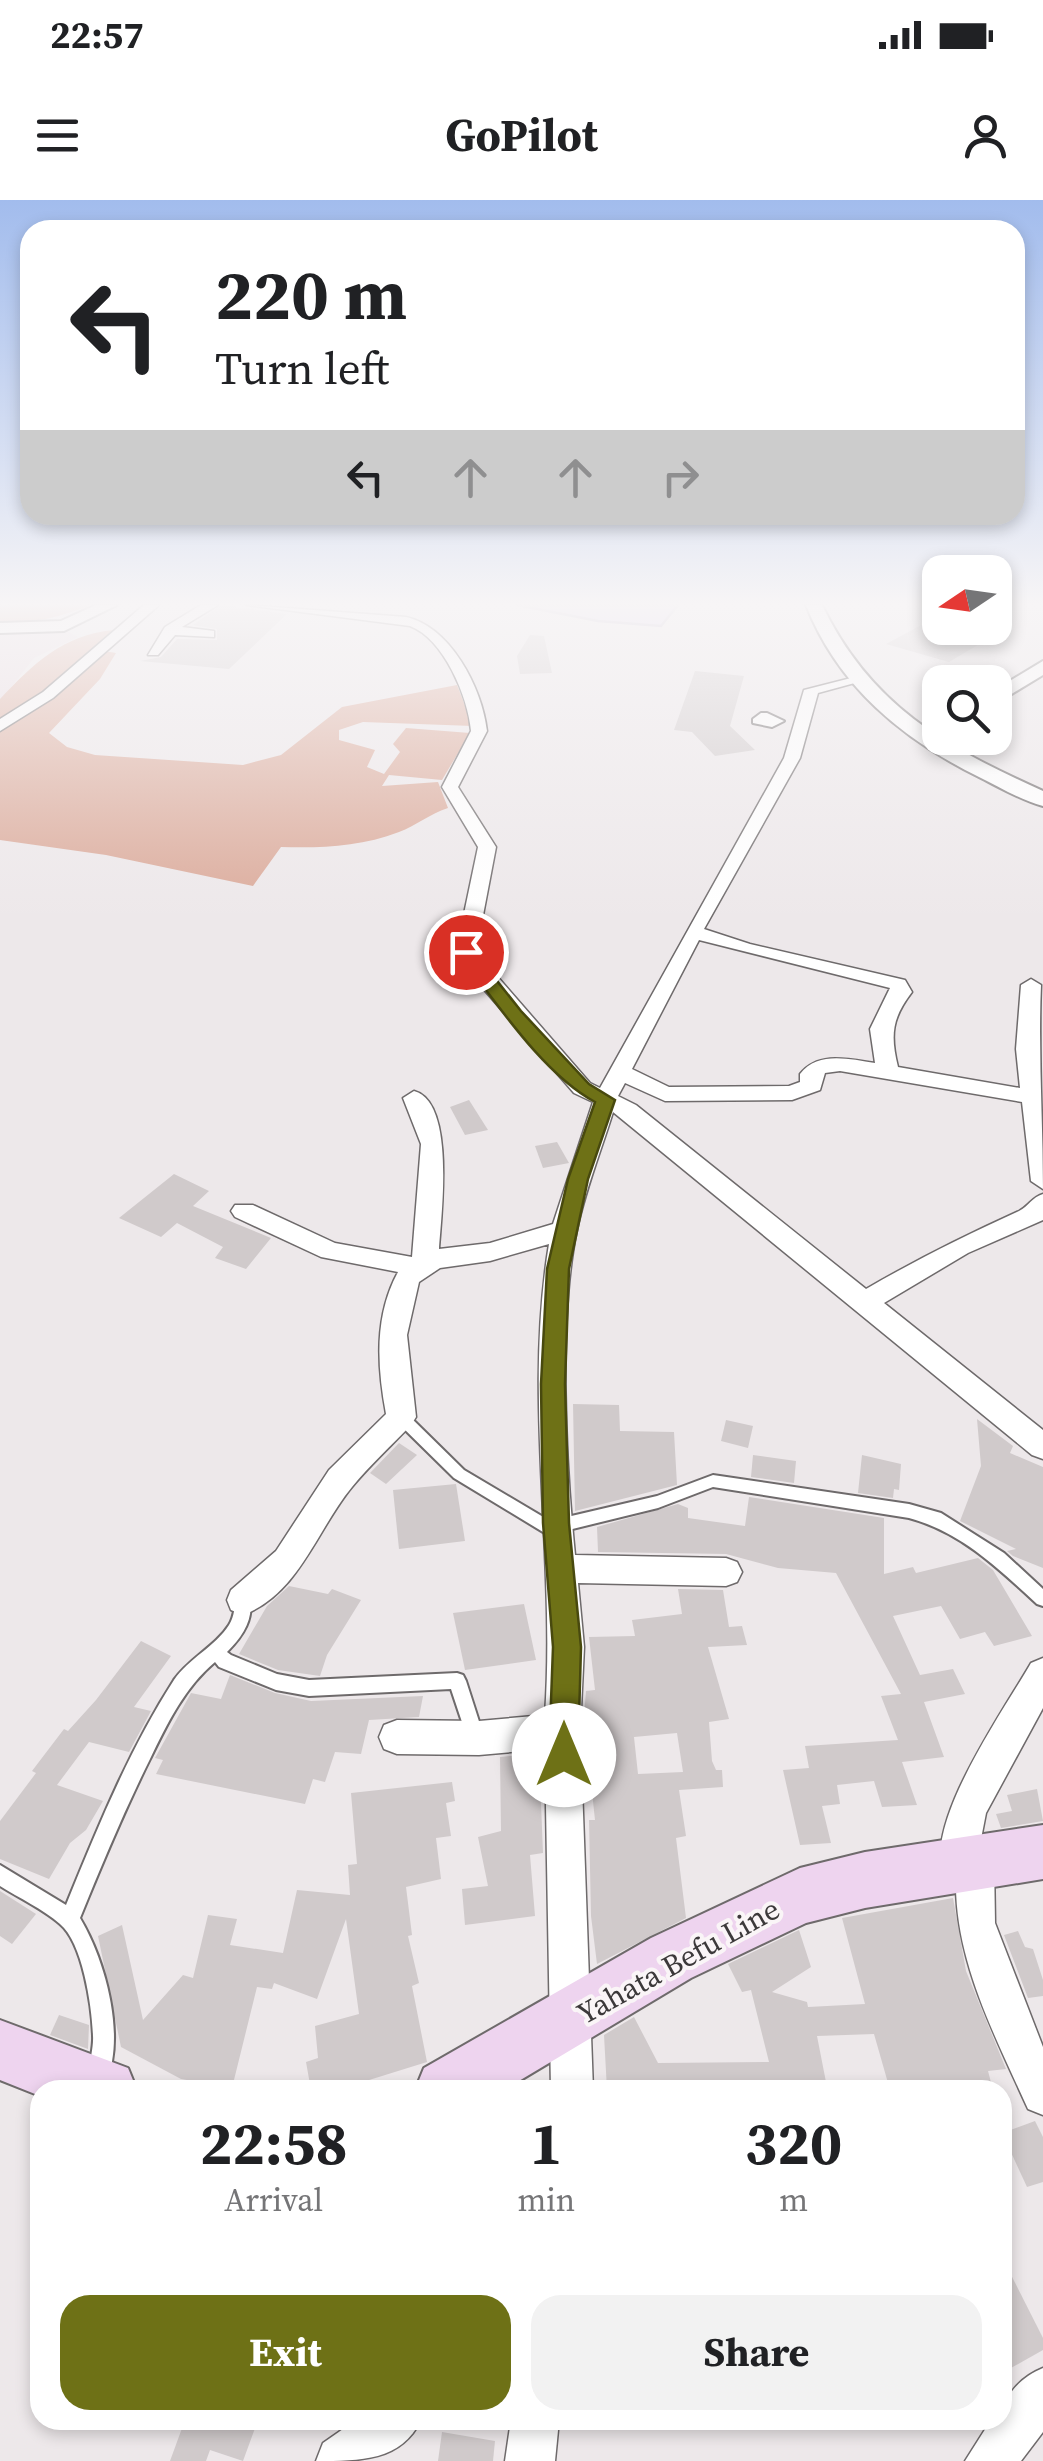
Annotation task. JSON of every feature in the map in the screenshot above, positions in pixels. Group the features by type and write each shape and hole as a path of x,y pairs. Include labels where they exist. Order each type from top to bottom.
{"main road":[{"name":"Yahata Befu Line","path":"464,2080 687,1950 800,1896 1043,1852"},
{"path":"0,2050 80,2080"}],"street":[{"path":"0,726 24,711"},
{"path":"477,711 479,732 450,787 487,847 466,952 514,1015 582,1088 628,1110 1043,1447"},
{"path":"572,2080 562,1730 567,1647 556,1523 553,1384 564,1230 605,1100 693,932 792,758 807,711"},
{"path":"898,711 922,727"},
{"path":"968,755 1043,799"},
{"path":"693,932 744,949 898,984 902,992 888,1003 879,1035 888,1072"},
{"path":"1034,997 1027,1049 1043,1182"},
{"path":"620,1072 664,1094 688,1096 725,1091 804,1091 818,1067 828,1064 1033,1096"},
{"path":"414,1098 433,1144 420,1266"},
{"path":"866,1301 959,1246 1034,1214 1043,1202"},
{"path":"244,1211 330,1250 420,1266"},
{"path":"243,1600 287,1562 340,1479 401,1417 390,1374 398,1305 407,1275 420,1266 489,1252 564,1230"},
{"path":"560,1569 726,1572"},
{"path":"1043,1674 969,1808 966,1863 975,1923 1012,2027 1043,2094"},
{"path":"397,1737 475,1738 562,1730"},
{"path":"990,2461 1043,2392"},
{"path":"340,2461 383,2430"},
{"path":"530,2461 533,2430"}],"lane":[{"path":"779,721 769,713 756,721 804,723"},
{"path":"401,1417 459,1474 548,1528 556,1523 658,1502 713,1482 909,1510 941,1520 984,1548 1043,1599"},
{"path":"70,1919 133,1777 185,1679 218,1654 244,1610 243,1600"},
{"path":"218,1654 225,1661 276,1682 309,1688 389,1681 457,1681 475,1738"},
{"path":"0,1874 70,1919 84,1940 92,1966 106,2056 102,2080"}],"shaded area":[{"path":"0,711 70,711 49,733 67,747 95,755 243,765 281,755 338,711 467,711 473,726 363,722 339,730 339,740 375,750 367,767 384,774 400,752 393,744 406,728 470,733 442,780 389,775 382,786 438,782 448,808 370,841 326,847 281,847 253,886 106,855 0,840"}],"building":[{"path":"681,711 734,711 730,726 755,750 715,756 692,732 674,730"},
{"path":"469,1100 488,1130 465,1135 450,1107"},
{"path":"557,1142 569,1163 543,1168 535,1146"},
{"path":"174,1174 209,1191 193,1206 271,1238 246,1269 215,1258 223,1247 177,1223 161,1237 119,1218"},
{"path":"573,1404 619,1405 620,1431 674,1432 677,1485 575,1511"},
{"path":"977,1419 1013,1446 1010,1453 1043,1467 1043,1568 1013,1556 1007,1551 1016,1549 960,1521 981,1466"},
{"path":"726,1420 753,1426 748,1448 721,1441"},
{"path":"399,1443 417,1455 386,1484 370,1473"},
{"path":"753,1455 796,1461 794,1483 751,1477"},
{"path":"862,1455 901,1464 899,1490 894,1489 893,1498 858,1493"},
{"path":"456,1484 465,1541 399,1549 393,1490"},
{"path":"749,1497 884,1518 884,1574 913,1567 916,1573 978,1558 993,1570 1032,1636 994,1646 985,1632 960,1639 941,1606 893,1616 920,1675 953,1669 965,1694 924,1702 944,1757 902,1762 917,1805 882,1807 874,1781 837,1785 840,1804 822,1806 831,1843 800,1845 783,1770 809,1768 805,1746 898,1740 881,1696 901,1694 836,1573 778,1568 726,1554 598,1552 597,1527 678,1504 688,1508 688,1518 745,1526"},
{"path":"289,1586 328,1594 332,1589 361,1600 327,1655 320,1676 278,1670 239,1654 267,1606"},
{"path":"678,1589 723,1590 729,1627 742,1626 747,1645 708,1647 729,1719 709,1722 712,1761 716,1770 722,1770 723,1787 679,1790 686,1836 676,1838 686,1918 597,1964 591,1916 589,1820 595,1820 584,1716 586,1691 595,1690 589,1637 635,1636 632,1620 682,1614","holes":["677,1733 683,1772 638,1774 634,1737"]},
{"path":"524,1604 536,1660 465,1670 453,1613"},
{"path":"141,1641 171,1656 134,1707 151,1711 129,1752 89,1742 57,1785 103,1801 86,1830 70,1843 49,1879 0,1859 0,1821 36,1773 32,1771 64,1729 68,1731 96,1700"},
{"path":"230,1675 275,1693 311,1701 423,1696 419,1717 369,1720 361,1754 335,1752 325,1782 313,1779 305,1804 156,1774 163,1760 155,1758 191,1693 221,1699"},
{"path":"539,1753 543,1853 530,1855 535,1916 465,1925 462,1889 488,1886 478,1837 501,1831 500,1757"},
{"path":"452,1782 455,1801 446,1803 451,1836 436,1838 441,1879 406,1887 412,1935 408,1936 419,1983 412,1986 427,2062 369,2080 309,2080 306,2062 318,2058 315,2026 359,2014 346,1919 317,1999 274,1983 272,1989 257,1987 234,2080 181,2079 121,2047 98,1936 122,1925 143,2020 183,1975 193,1978 208,1915 237,1919 230,1945 283,1953 297,1890 350,1895 348,1865 357,1864 351,1793"},
{"path":"1037,1789 1043,1821 1001,1828 996,1814 1012,1811 1007,1795"},
{"path":"0,1891 36,1914 12,1944 0,1936"},
{"path":"953,1898 966,1971 1006,2069 988,2071 990,2080 887,2080 874,2034 817,2036 826,2080 606,2080 604,2035 634,2017 658,2063 769,2062 751,1990 742,1992 728,1964 799,1930 811,1967 772,1992 807,2002 808,2007 865,2004 842,1918"},
{"path":"1018,1931 1025,1947 1033,1949 1043,1980 1043,1996 1028,1998 1004,1935"},
{"path":"59,2015 89,2025 88,2049 50,2035"},
{"path":"1035,2121 1043,2137 1043,2182 1027,2187 1012,2155 1012,2129"},
{"path":"1012,2277 1043,2338 1043,2350 1012,2367"},
{"path":"181,2430 254,2430 243,2461 210,2450 206,2461 170,2461"},
{"path":"442,2432 495,2441 493,2461 438,2461"}],"route":[{"path":"466,952 514,1015 582,1088 605,1100 578,1179 558,1269 553,1384 556,1523 567,1647 564,1755"}]}
